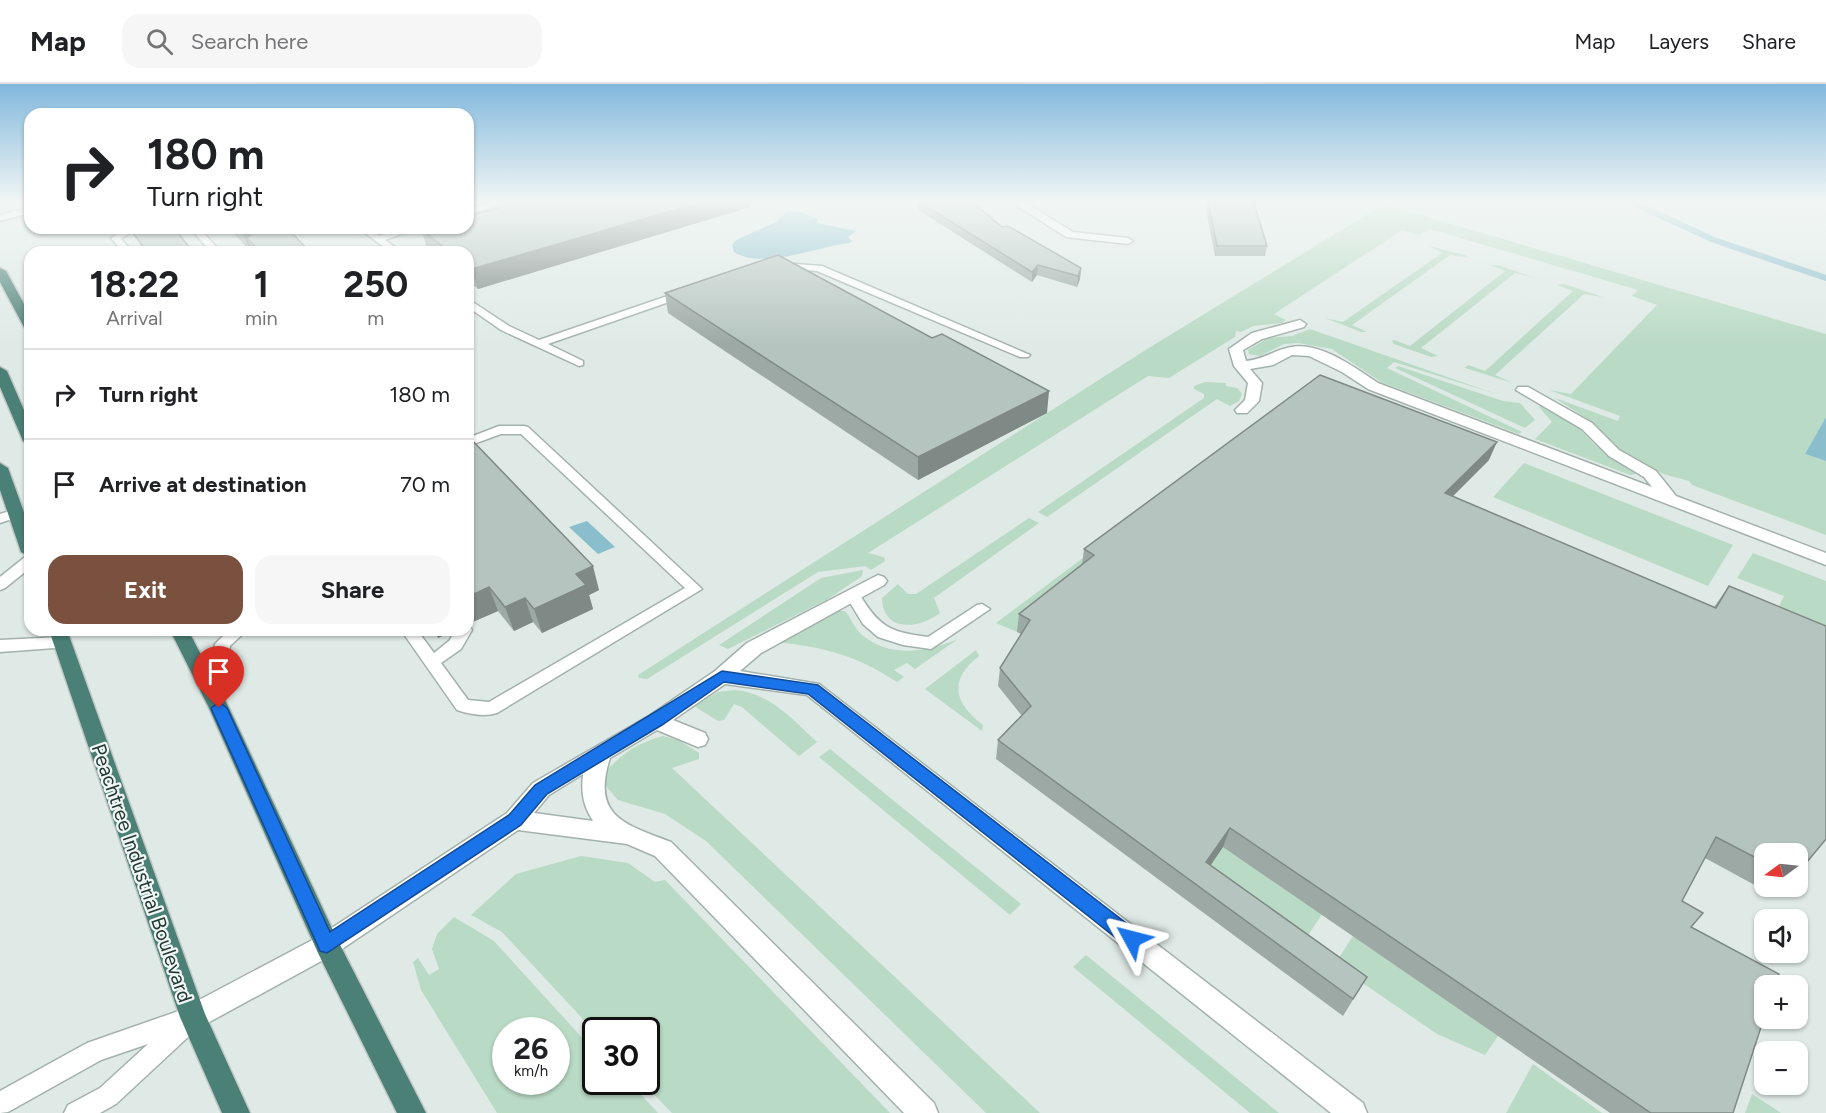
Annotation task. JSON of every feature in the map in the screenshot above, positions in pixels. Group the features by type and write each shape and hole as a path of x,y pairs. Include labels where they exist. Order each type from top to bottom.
{"highway":[{"path":"0,271 24,307"},
{"path":"0,371 24,427"},
{"path":"0,468 23,511"},
{"path":"182,636 213,696 327,945 412,1113"},
{"name":"Peachtree Industrial Boulevard","path":"60,637 193,1017 236,1113"}],"street":[{"path":"1242,410 1252,401 1255,383 1241,366 1236,349 1257,336 1300,324"},
{"path":"1241,366 1268,362 1290,351 1312,352 1347,369 1373,387 1826,559"},
{"path":"1523,390 1587,426 1614,453 1650,474 1670,498"},
{"path":"193,1017 327,945 515,820 541,789 656,721 722,676 754,648 878,581"},
{"path":"722,676 812,689 1353,1113"},
{"path":"656,721 698,739"},
{"path":"601,754 591,780 591,795 597,813 630,835 663,849 924,1113"},
{"path":"515,820 630,835"}],"lane":[{"path":"775,266 819,268 1024,356"},
{"path":"537,344 696,289"},
{"path":"474,306 505,328 579,363"},
{"path":"413,636 463,706 491,709 695,589 524,430 499,430 474,440"},
{"path":"0,519 23,511"},
{"path":"0,585 24,565"},
{"path":"853,596 867,621 882,634 920,641 931,642 958,627 981,609"},
{"path":"213,696 223,644 232,636"},
{"path":"432,662 455,645 460,636"},
{"path":"0,646 60,637"},
{"path":"0,1104 95,1052 193,1017"},
{"path":"76,1113 108,1096 193,1017"}],"green space":[{"path":"1312,248 1375,248 1274,314 1286,320 1282,323 1253,326 1241,332 1236,331 1235,337 1169,378 1148,376 868,553 884,557 885,561 871,570 865,566 818,572 647,679 639,678 638,675 1144,351"},
{"path":"1433,248 1465,255 1469,258 1450,255 1352,325 1367,332 1361,332 1325,318 1343,322 1442,253"},
{"path":"1495,248 1534,248 1826,334 1826,417 1805,454 1826,461 1826,535 1692,485 1689,481 1663,474 1610,443 1590,421 1555,398 1618,421 1620,416 1549,390 1571,394 1657,305 1632,296 1638,290"},
{"path":"1490,265 1498,265 1535,278 1515,273 1421,348 1438,356 1431,357 1394,344 1392,341 1394,340 1410,346 1505,271"},
{"path":"1564,284 1603,297 1584,294 1495,375 1513,383 1465,368 1468,365 1485,371 1573,291 1557,285"},
{"path":"1310,329 1496,394 1394,362 1387,368 1522,432 1519,434 1381,382 1332,349 1298,343 1284,344 1260,356 1249,354 1248,350 1268,338 1292,336"},
{"path":"1398,366 1503,401 1520,403 1535,420 1525,428 1395,368"},
{"path":"1205,382 1226,383 1226,386 1237,388 1242,394 1239,401 1230,406 1217,399 1047,517 1038,512 1204,398 1204,394 1194,389 1194,386"},
{"path":"1540,406 1574,423 1594,444 1636,474 1630,475 1535,439 1552,422"},
{"path":"1524,463 1733,545 1708,586 1493,497"},
{"path":"1029,518 1039,523 934,598 940,613 913,625 904,625 889,617 884,609 882,598 898,584 908,594 916,594"},
{"path":"1091,552 1092,573 1017,632 996,623"},
{"path":"1753,553 1826,581 1826,651 1774,616 1784,596 1737,578"},
{"path":"863,570 862,576 828,599 728,649 719,645 821,578"},
{"path":"837,611 845,611 861,634 872,642 896,650 921,650 958,639 915,669 907,663 894,670 904,677 897,682 868,665 839,654 775,642"},
{"path":"976,650 979,656 962,674 958,691 966,708 983,725 982,731 925,689"},
{"path":"735,690 759,696 780,708 817,742 799,756 742,707 734,704 724,720 718,721 694,706 718,692"},
{"path":"663,736 678,740 699,753 699,759 672,768 1040,1113 986,1113 706,841 665,814 618,800 606,786 606,771 632,749"},
{"path":"830,749 1021,904 1010,915 819,757"},
{"path":"1204,833 1322,914 1303,943 1250,903 1192,846"},
{"path":"581,856 628,863 655,882 665,880 890,1113 672,1113 655,1095 660,1095 660,1017 582,1018 502,932 471,915 516,874"},
{"path":"454,917 494,941 563,1017 492,1017 492,1095 570,1095 570,1025 582,1038 582,1095 641,1095 658,1113 497,1113 421,990 413,962 418,958 429,975 439,969 432,949 437,934"},
{"path":"1353,936 1498,1036 1485,1055 1437,1034 1335,964"},
{"path":"1086,955 1279,1113 1250,1113 1073,967"},
{"path":"1533,1064 1602,1113 1506,1113"},
{"path":"1752,1094 1781,1113 1745,1113"}],"water":[{"path":"733,248 823,248 790,256 760,259 734,252"},
{"path":"1826,417 1826,461 1805,454"},
{"path":"587,521 615,547 598,554 569,527"}],"building":[{"path":"474,248 544,248 474,268"},
{"path":"993,248 1046,248 1081,268 1078,276 1038,265 1032,272"},
{"path":"778,255 932,338 942,334 1049,391 918,457 665,293"},
{"path":"1320,375 1497,442 1445,493 1716,608 1729,586 1826,626 1826,839 1808,861 1808,843 1754,843 1754,857 1716,837 1682,901 1703,913 1691,927 1754,961 1754,963 1779,974 1754,975 1754,1029 1760,1029 1756,1041 1754,1041 1754,1049 1733,1113 1651,1113 1230,828 1206,862 1367,977 1353,999 998,740 1031,706 1000,668 1030,620 1019,614 1094,555 1084,549"},
{"path":"474,442 593,566 576,574 586,585 534,609 525,598 505,607 489,587 474,594"}],"waterway":[{"path":"1738,248 1826,278"}],"route":[{"path":"219,708 327,945 400,894 515,820 541,789 656,721 722,676 812,689 1132,939"}]}
